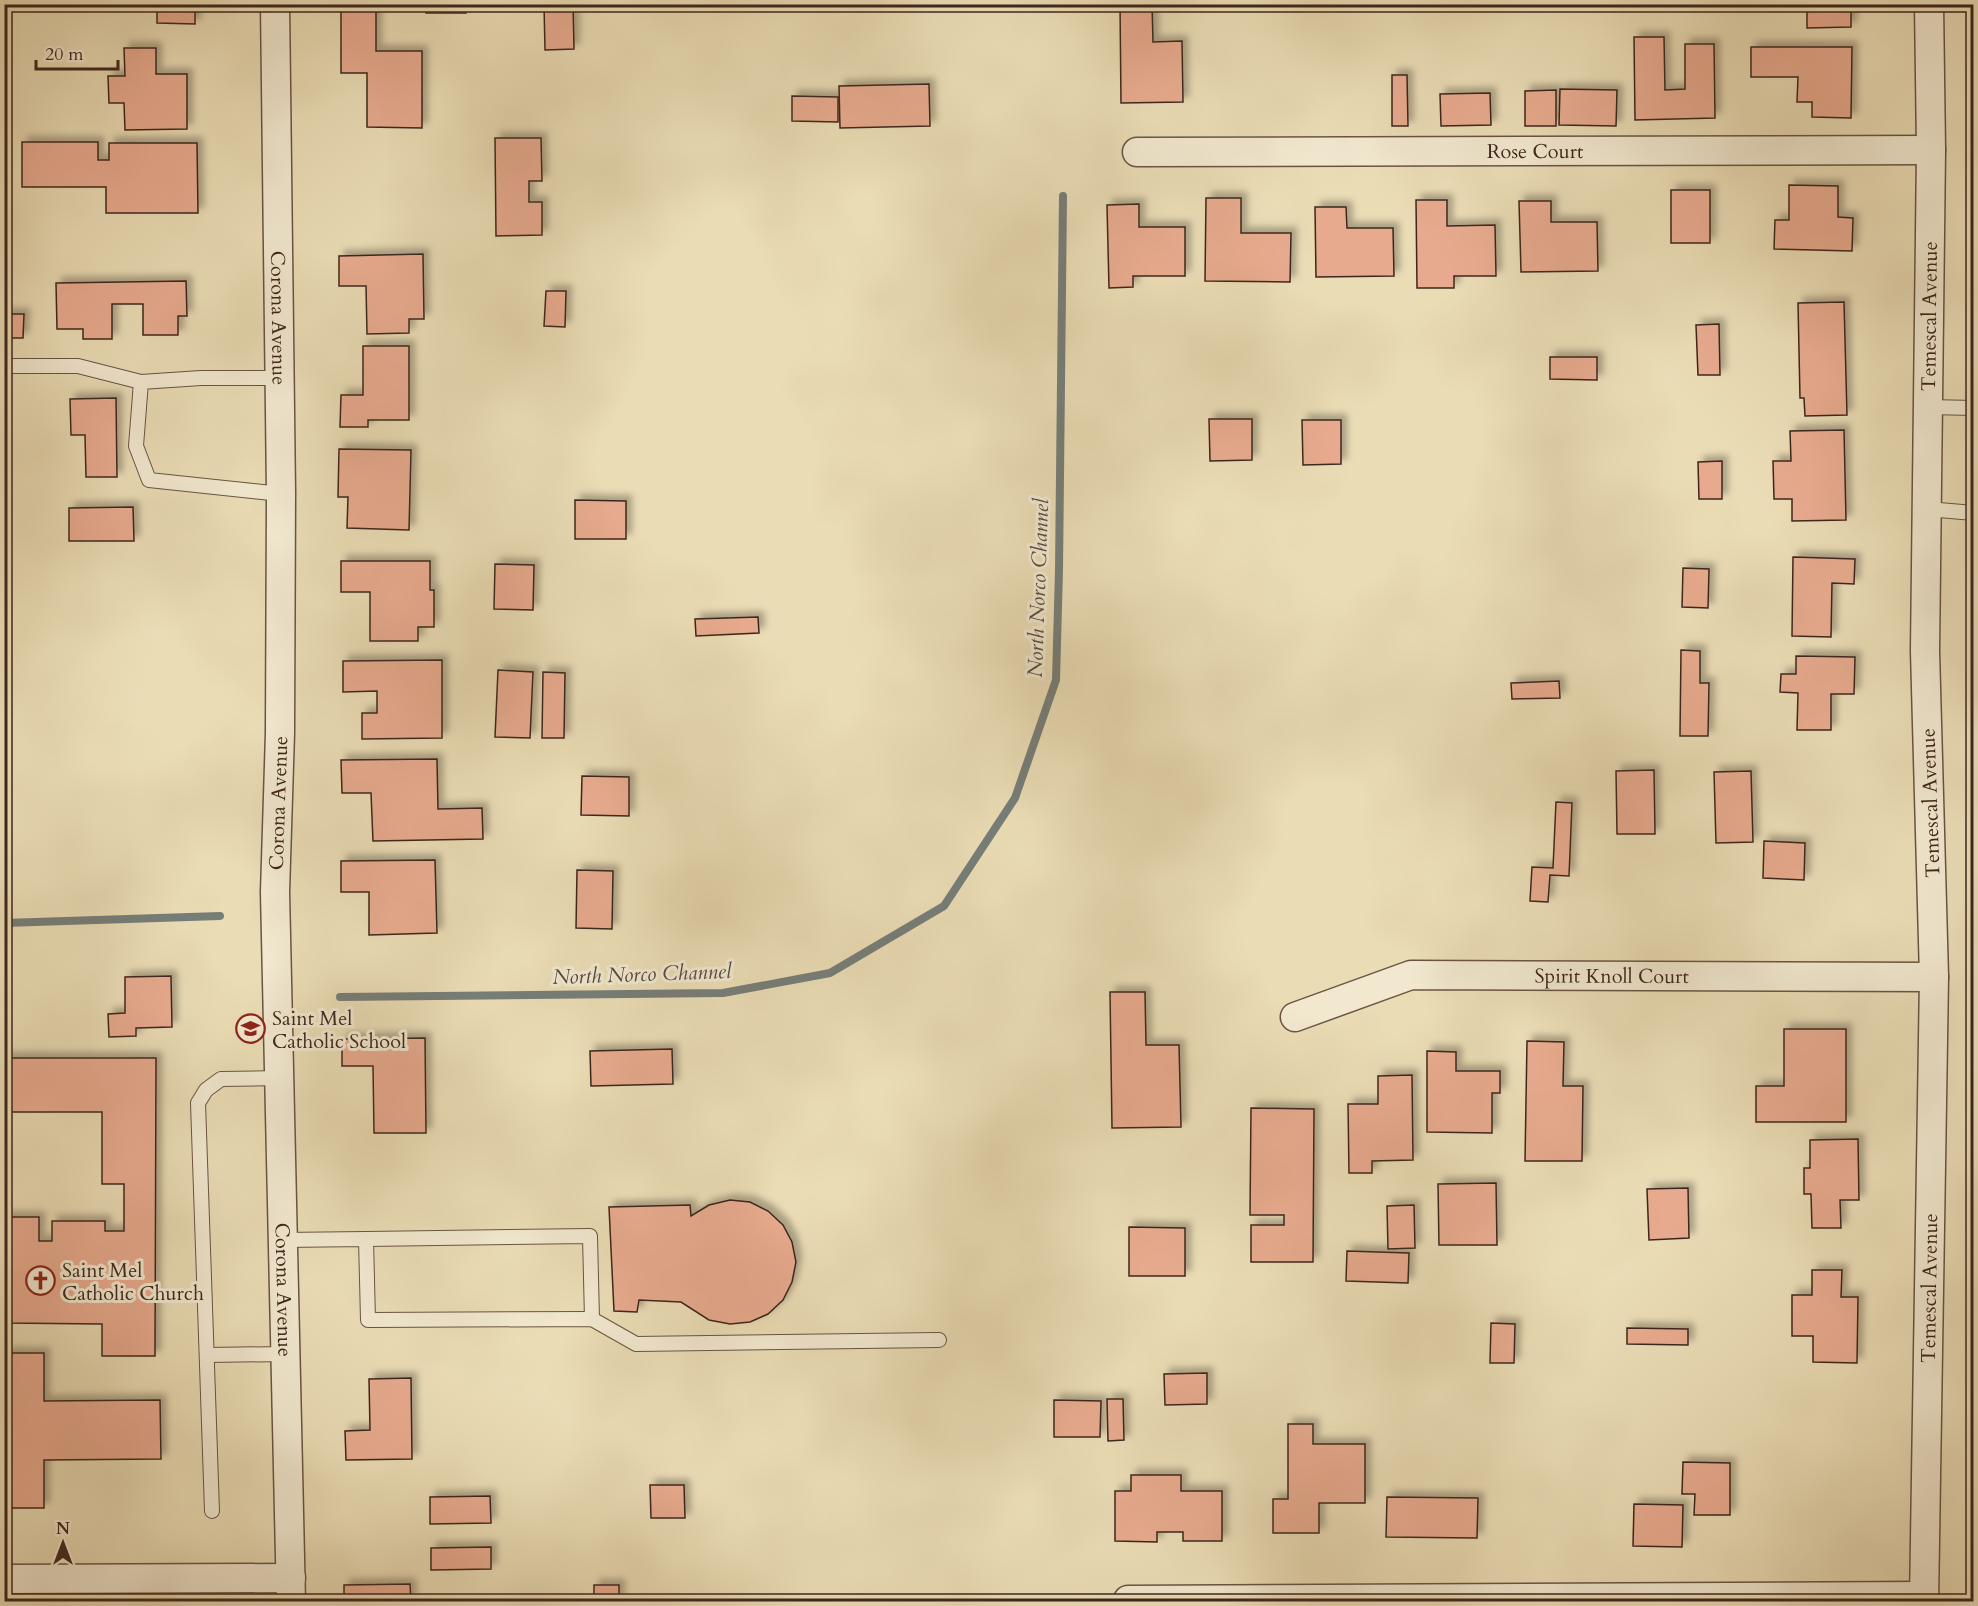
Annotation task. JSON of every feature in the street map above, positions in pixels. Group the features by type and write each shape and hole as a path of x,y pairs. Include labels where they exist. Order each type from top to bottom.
{"street":[{"name":"Corona Avenue","path":"274,4 281,494 280,733 274,892 291,1590"},
{"name":"Temescal Avenue","path":"1924,1599 1934,976 1925,651 1931,150 1929,4"},
{"name":"Rose Court","path":"1137,152 1931,150"},
{"name":"Spirit Knoll Court","path":"1295,1017 1411,975 1934,976"},
{"path":"4,1579 291,1590"},
{"path":"1128,1600 1924,1599"}],"lane":[{"path":"4,366 78,366 141,382 201,378 279,378"},
{"path":"141,382 136,446 149,480 281,494"},
{"path":"1928,407 1974,408"},
{"path":"1927,509 1974,513"},
{"path":"212,1511 198,1103 206,1090 221,1079 279,1078"},
{"path":"282,1240 590,1236 592,1319"},
{"path":"366,1239 368,1320 592,1319 636,1344 939,1340"},
{"path":"207,1355 285,1354"}],"building":[{"path":"157,4 195,4 195,24 157,23"},
{"path":"341,4 376,4 376,51 422,51 422,128 367,127 367,73 341,73"},
{"path":"426,4 466,4 466,13 426,13"},
{"path":"544,4 573,4 574,49 545,50"},
{"path":"1120,4 1152,4 1153,42 1182,41 1183,102 1121,103"},
{"path":"1583,4 1618,4 1618,11 1583,11"},
{"path":"1807,4 1851,4 1851,27 1807,28"},
{"path":"1634,37 1664,37 1665,90 1685,89 1685,44 1714,44 1715,118 1635,120"},
{"path":"1751,47 1852,47 1851,118 1812,117 1812,102 1797,102 1798,77 1751,77"},
{"path":"124,48 156,48 156,74 187,74 187,129 125,130 124,103 109,103 108,76 125,76"},
{"path":"1392,75 1407,75 1408,126 1392,126"},
{"path":"929,84 930,126 840,128 839,86"},
{"path":"1560,89 1617,90 1616,126 1559,125"},
{"path":"1556,90 1556,126 1525,126 1525,91"},
{"path":"1490,93 1491,125 1441,126 1440,94"},
{"path":"792,96 838,97 838,122 792,121"},
{"path":"495,138 541,138 542,181 529,181 529,202 542,202 542,235 496,236"},
{"path":"22,142 98,142 98,160 109,160 109,143 197,143 198,213 106,213 106,187 22,187"},
{"path":"1789,185 1838,186 1838,217 1853,218 1852,251 1774,249 1775,220 1789,220"},
{"path":"1671,190 1710,190 1710,243 1671,243"},
{"path":"1206,198 1241,198 1241,233 1291,233 1290,282 1205,281"},
{"path":"1416,200 1447,200 1447,226 1495,225 1496,276 1454,276 1454,288 1417,288"},
{"path":"1519,201 1551,201 1551,222 1597,222 1598,271 1521,272"},
{"path":"1139,204 1139,227 1185,227 1185,276 1133,276 1133,287 1109,288 1107,205"},
{"path":"1315,207 1346,207 1347,228 1393,228 1394,276 1316,277"},
{"path":"423,254 424,319 409,319 409,333 367,334 366,286 339,286 339,256"},
{"path":"186,281 187,316 178,316 178,335 143,335 143,304 112,304 112,339 83,339 83,329 57,329 56,283"},
{"path":"546,291 566,291 565,327 544,326"},
{"path":"1844,302 1847,415 1805,416 1804,398 1800,398 1798,303"},
{"path":"4,314 24,314 23,338 4,338"},
{"path":"1719,324 1720,375 1698,375 1696,325"},
{"path":"363,346 409,346 409,420 368,420 368,427 340,427 341,395 363,395"},
{"path":"1550,357 1597,357 1597,380 1550,379"},
{"path":"116,398 117,477 86,477 85,435 71,435 70,399"},
{"path":"1209,419 1252,419 1252,460 1210,461"},
{"path":"1302,420 1341,420 1341,464 1303,465"},
{"path":"1844,430 1846,520 1792,521 1792,499 1774,499 1773,461 1791,461 1790,431"},
{"path":"339,449 411,450 409,530 347,528 348,497 338,497"},
{"path":"1722,461 1722,499 1699,499 1698,462"},
{"path":"575,500 626,501 626,539 575,539"},
{"path":"133,507 134,541 69,541 69,508"},
{"path":"1793,557 1855,559 1854,584 1832,583 1831,637 1792,636"},
{"path":"341,561 430,561 430,590 434,590 434,627 418,627 418,641 370,641 370,592 341,592"},
{"path":"495,564 534,565 533,610 494,609"},
{"path":"1683,568 1709,569 1708,608 1682,607"},
{"path":"758,617 759,633 696,636 695,619"},
{"path":"1681,650 1700,651 1700,683 1709,683 1708,736 1680,736"},
{"path":"1796,656 1855,657 1854,694 1831,694 1831,730 1797,730 1798,693 1780,692 1781,674 1796,674"},
{"path":"442,660 442,738 362,739 362,713 377,713 377,691 343,692 343,661"},
{"path":"498,670 533,672 530,738 495,737"},
{"path":"543,672 565,673 564,738 542,738"},
{"path":"1559,681 1560,698 1512,699 1511,683"},
{"path":"437,759 438,809 482,808 483,839 373,841 371,793 342,793 341,760"},
{"path":"1654,770 1655,834 1617,834 1616,771"},
{"path":"1751,771 1753,842 1716,843 1714,772"},
{"path":"582,776 629,777 629,816 581,815"},
{"path":"1556,802 1572,803 1569,876 1550,875 1548,902 1530,901 1532,867 1553,868"},
{"path":"1764,841 1805,843 1804,880 1763,878"},
{"path":"435,860 437,933 369,935 369,892 341,892 341,861"},
{"path":"577,870 613,871 612,929 576,928"},
{"path":"171,976 172,1027 136,1028 136,1036 109,1037 108,1014 125,1013 125,977"},
{"path":"1110,992 1145,992 1146,1045 1179,1045 1181,1127 1112,1128"},
{"path":"1784,1029 1846,1029 1846,1122 1756,1122 1756,1086 1784,1086"},
{"path":"425,1038 426,1133 374,1133 373,1066 342,1066 342,1039"},
{"path":"1527,1041 1564,1042 1563,1086 1583,1086 1582,1161 1525,1161"},
{"path":"672,1049 673,1084 591,1086 590,1051"},
{"path":"1427,1051 1456,1052 1456,1071 1500,1071 1500,1093 1492,1093 1492,1133 1427,1132"},
{"path":"4,1058 156,1058 155,1356 102,1356 102,1324 4,1323 4,1217 39,1217 39,1241 52,1241 52,1221 105,1221 105,1231 124,1231 124,1184 102,1184 102,1112 4,1112"},
{"path":"1412,1075 1413,1160 1372,1161 1372,1173 1349,1173 1348,1104 1378,1104 1378,1076"},
{"path":"1251,1108 1314,1109 1313,1262 1251,1262 1251,1225 1284,1225 1284,1215 1250,1215"},
{"path":"1858,1139 1859,1200 1840,1200 1841,1228 1812,1228 1811,1194 1804,1194 1804,1168 1810,1168 1810,1140"},
{"path":"1496,1183 1497,1245 1439,1245 1438,1184"},
{"path":"1688,1188 1689,1238 1649,1240 1647,1189"},
{"path":"730,1200 750,1202 768,1211 783,1225 792,1242 796,1262 792,1282 783,1300 768,1314 750,1322 730,1324 709,1320 681,1302 639,1300 637,1312 614,1311 609,1207 690,1205 691,1216 709,1205"},
{"path":"1414,1205 1415,1248 1388,1249 1387,1206"},
{"path":"1129,1227 1185,1228 1185,1276 1129,1276"},
{"path":"1347,1251 1409,1253 1408,1283 1346,1281"},
{"path":"1812,1270 1842,1270 1841,1297 1858,1297 1857,1363 1813,1362 1813,1336 1792,1336 1792,1295 1812,1295"},
{"path":"1491,1323 1515,1324 1514,1363 1490,1363"},
{"path":"1627,1328 1688,1329 1688,1345 1627,1344"},
{"path":"4,1353 44,1353 44,1401 160,1400 161,1459 44,1460 44,1508 4,1508"},
{"path":"1207,1373 1207,1404 1165,1405 1164,1374"},
{"path":"411,1378 412,1459 346,1460 345,1431 370,1430 369,1379"},
{"path":"1107,1399 1123,1399 1124,1440 1108,1441"},
{"path":"1054,1400 1101,1401 1100,1437 1054,1437"},
{"path":"1288,1424 1313,1424 1313,1444 1365,1444 1365,1503 1319,1503 1319,1533 1273,1533 1273,1499 1288,1499"},
{"path":"1683,1462 1730,1463 1730,1515 1694,1515 1695,1494 1682,1494"},
{"path":"1131,1475 1181,1475 1181,1491 1222,1491 1222,1541 1183,1541 1183,1532 1157,1532 1157,1542 1115,1541 1115,1491 1131,1491"},
{"path":"650,1485 684,1485 685,1518 651,1518"},
{"path":"490,1496 491,1523 430,1524 430,1497"},
{"path":"1387,1497 1478,1498 1477,1538 1386,1537"},
{"path":"1634,1504 1683,1505 1682,1547 1633,1546"},
{"path":"491,1547 491,1569 431,1570 431,1548"},
{"path":"410,1584 411,1602 344,1602 344,1585"},
{"path":"594,1585 619,1585 619,1602 594,1602"}],"waterway":[{"name":"North Norco Channel","path":"340,997 723,993 830,973 944,906 1015,798 1056,680 1063,196"},
{"name":"North Norco Channel","path":"4,923 220,916"}],"place":[{"name":"Saint Mel Catholic School","path":"251,1029"},
{"name":"Saint Mel Catholic Church","path":"41,1281"}]}
